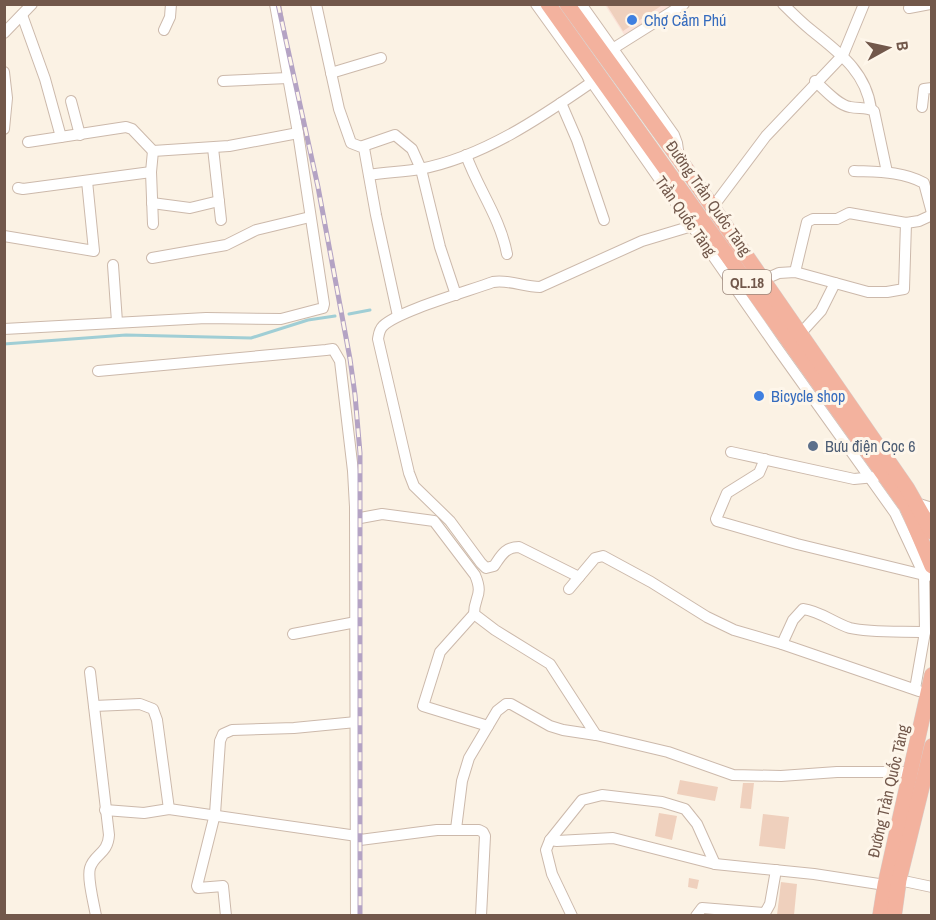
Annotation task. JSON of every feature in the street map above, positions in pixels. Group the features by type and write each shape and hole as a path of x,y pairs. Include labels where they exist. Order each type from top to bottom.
{"highway":[{"name":"Đường Trần Quốc Tảng","path":"548,4 877,476 907,507 929,572"},
{"name":"Đường Trần Quốc Tảng","path":"567,4 680,160 763,280 916,502 932,532"},
{"name":"Đường Trần Quốc Tảng","path":"894,915 892,882 911,772 921,692 932,675"},
{"name":"Đường Trần Quốc Tảng","path":"880,915 892,882 931,748"}],"street":[{"path":"4,33 32,4"},
{"path":"164,30 170,17 171,4"},
{"path":"4,329 206,318 280,319 323,308 298,133 275,4"},
{"path":"316,4 339,109 351,143 363,146 395,135 412,149 421,169 440,247 456,295"},
{"name":"Trần Quốc Tảng","path":"536,4 692,226 877,476"},
{"name":"Trần Quốc Tảng","path":"581,4 674,135 680,160"},
{"path":"614,48 684,4"},
{"path":"783,4 843,55 858,72 869,95 871,109 876,116 886,172"},
{"path":"854,4 855,26"},
{"path":"712,208 766,136 815,81 843,55 864,4"},
{"path":"909,8 930,4"},
{"path":"22,15 61,138"},
{"path":"331,73 381,58"},
{"path":"4,72 7,98 4,129"},
{"path":"224,81 288,78"},
{"path":"815,81 830,95 850,107 871,109"},
{"path":"369,175 421,169 466,154 530,124 592,82"},
{"path":"922,107 924,89 932,88"},
{"path":"71,101 80,135"},
{"path":"561,104 578,140 604,220"},
{"path":"28,142 126,127 132,129 153,152 151,172 153,224"},
{"path":"153,152 175,148 229,146 298,133"},
{"path":"363,146 397,312"},
{"path":"213,148 221,220"},
{"path":"466,154 474,178 503,234 507,254"},
{"path":"795,272 807,222 813,219 837,219 849,213 906,223 918,221 932,214 924,183 899,174 854,171"},
{"path":"18,188 151,172"},
{"path":"4,236 94,250 87,181"},
{"path":"152,202 190,208 219,201"},
{"path":"152,258 226,245 256,230 310,218"},
{"path":"763,280 779,273 795,272 868,292 904,289 906,223"},
{"path":"579,577 519,547 506,550 494,566 486,568 450,521 414,486 378,339 380,330 397,312 498,281 540,287 642,241 692,226"},
{"path":"113,265 117,322"},
{"path":"800,334 821,311 835,283"},
{"path":"98,371 333,349 340,361 355,507 356,915"},
{"path":"731,452 854,478 877,476"},
{"path":"569,589 595,558 603,556 734,630 782,644 921,692 929,572 797,544 717,521 727,494 759,473 765,459"},
{"path":"916,502 932,508"},
{"path":"355,519 382,514 434,521 475,575 480,592 473,610 474,614 440,652 423,706 488,726"},
{"path":"782,644 793,620 803,609 854,629 925,632"},
{"path":"474,614 495,630 550,664 596,735"},
{"path":"293,634 356,622"},
{"path":"90,672 108,844 93,862 89,871 96,915"},
{"path":"94,706 140,704 153,709 157,720 169,809"},
{"path":"456,829 462,781 469,758 497,711 506,704 511,704 550,726 668,752 733,775 911,772"},
{"path":"226,915 223,886 198,888 197,886 215,814 220,741 223,734 227,731 356,722"},
{"path":"572,915 552,874 546,850 550,840 582,800 602,795 662,802 684,809 697,824 715,864"},
{"path":"105,810 144,813 169,809 215,814 357,836 360,840 456,829 479,830 485,836 481,915"},
{"path":"550,840 557,842 613,838 715,864 932,887"},
{"path":"696,915 702,908 765,913 770,904 776,870"}],"shaded area":[{"name":"Chợ Cẩm Phú","path":"605,5 671,5 625,36"}],"building":[{"name":"Chợ Cẩm Phú","path":"606,4 664,4 623,31"},
{"path":"680,780 718,787 715,801 677,794"},
{"path":"743,783 754,783 751,809 740,808"},
{"path":"659,813 677,816 672,840 655,836"},
{"path":"763,814 789,817 785,849 759,846"},
{"path":"689,878 699,880 697,889 688,887"},
{"path":"781,882 797,884 794,915 777,915"}],"waterway":[{"path":"349,314 370,310"},
{"path":"4,344 126,335 251,338 308,320 335,316"}],"railway":[{"path":"278,4 318,187 355,395 360,453 360,916"}],"place":[{"name":"Chợ Cẩm Phú","path":"632,20"},
{"name":"Bicycle shop","path":"759,396"},
{"name":"Bưu điện Cọc 6","path":"813,446"}]}
